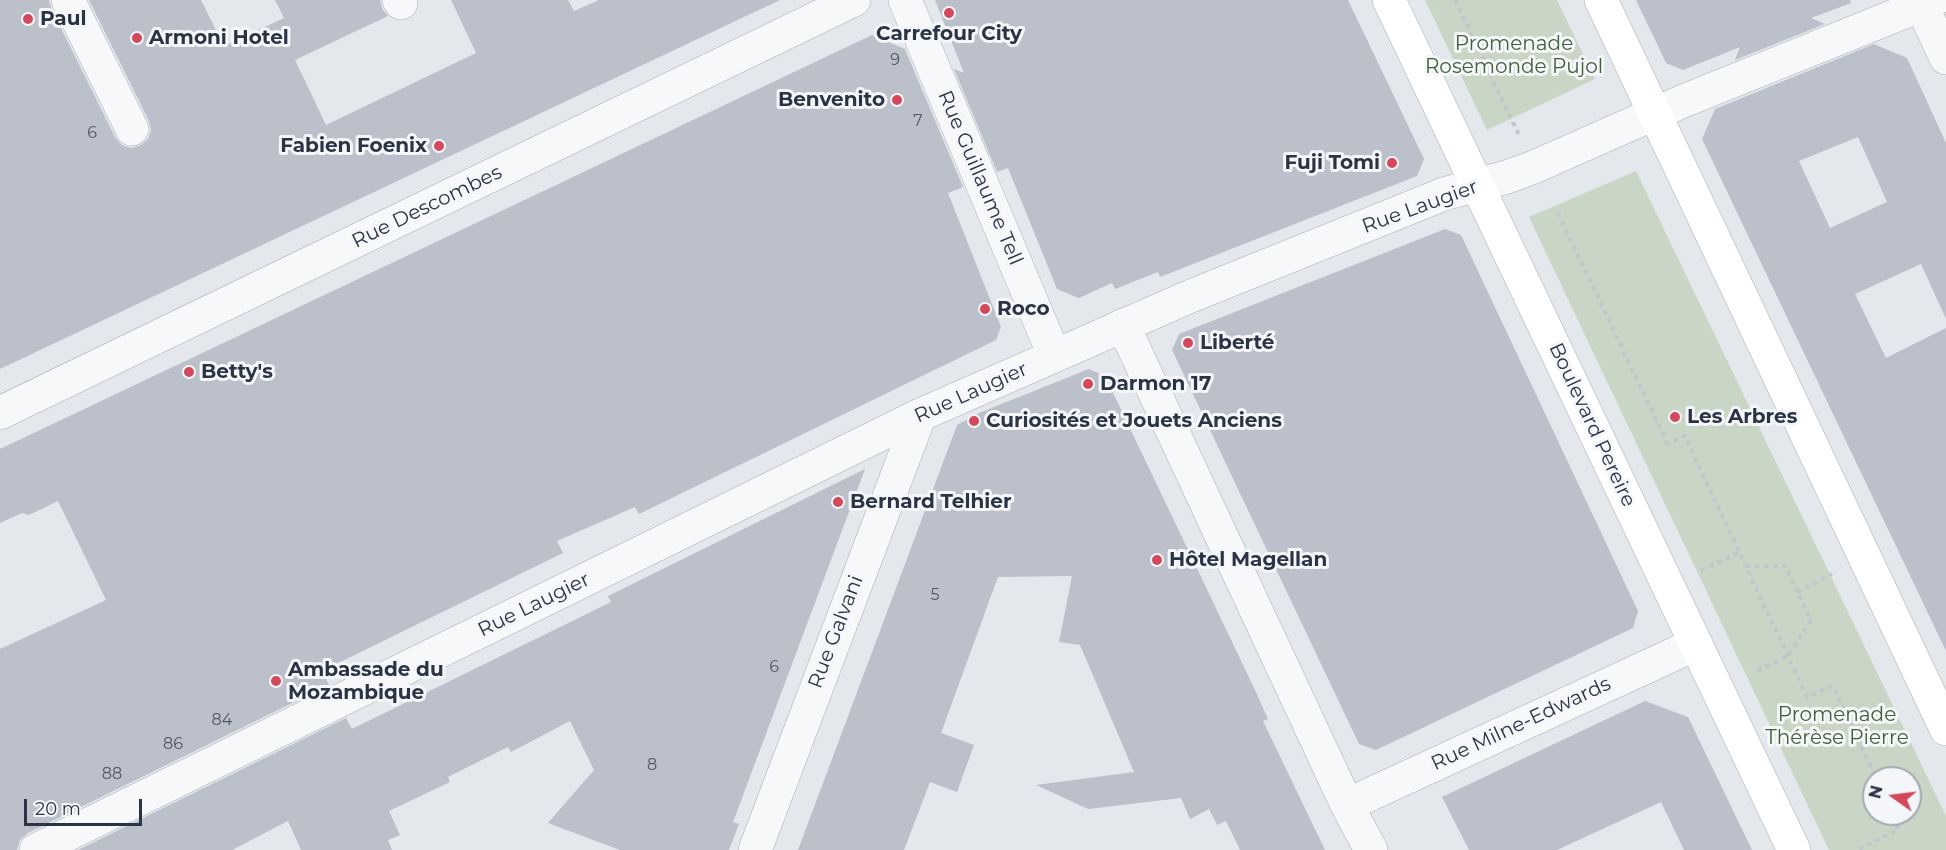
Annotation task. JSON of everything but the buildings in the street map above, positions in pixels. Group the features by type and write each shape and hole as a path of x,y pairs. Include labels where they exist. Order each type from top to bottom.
{"main road":[{"name":"Boulevard Pereire","path":"1389,0 1794,850"},
{"path":"1601,0 1946,729"}],"street":[{"path":"68,0 132,129"},
{"name":"Rue Descombes","path":"0,413 854,0"},
{"name":"Rue Guillaume Tell","path":"906,0 1054,356"},
{"path":"1926,2 1946,58"},
{"name":"Rue Laugier","path":"36,850 920,415 1124,325 1444,194 1507,177 1534,167 1692,98 1926,2"},
{"path":"1124,325 1347,805 1371,850"},
{"name":"Rue Galvani","path":"755,850 920,415"},
{"name":"Rue Milne-Edwards","path":"1347,805 1696,644"}],"path":[{"path":"1455,0 1507,109"},
{"path":"1558,213 1667,443 1685,436 1807,697 1833,686 1870,766"},
{"path":"1697,572 1740,552"},
{"path":"1746,566 1785,566 1811,620 1788,656 1756,671"},
{"path":"1797,591 1836,572"},
{"path":"1862,850 1861,848 1899,829 1898,826"}],"green space":[{"name":"Promenade Rosemonde Pujol","path":"1425,0 1557,0 1595,79 1487,130"},
{"name":"Promenade Thérèse Pierre","path":"1636,171 1922,766 1862,766 1862,826 1922,826 1922,766 1946,816 1946,850 1829,850 1529,217"}],"place":[{"name":"Carrefour City","path":"949,13"},
{"name":"Paul","path":"28,19"},
{"name":"Armoni Hotel","path":"137,38"},
{"name":"Benvenito","path":"897,100"},
{"name":"Fabien Foenix","path":"439,146"},
{"name":"Fuji Tomi","path":"1392,163"},
{"name":"Roco","path":"985,309"},
{"name":"Liberté","path":"1188,343"},
{"name":"Betty's","path":"189,372"},
{"name":"Darmon 17","path":"1088,384"},
{"name":"Les Arbres","path":"1675,417"},
{"name":"Curiosités et Jouets Anciens","path":"974,421"},
{"name":"Bernard Telhier","path":"838,502"},
{"name":"Hôtel Magellan","path":"1157,560"},
{"name":"Ambassade du Mozambique","path":"276,681"}]}
